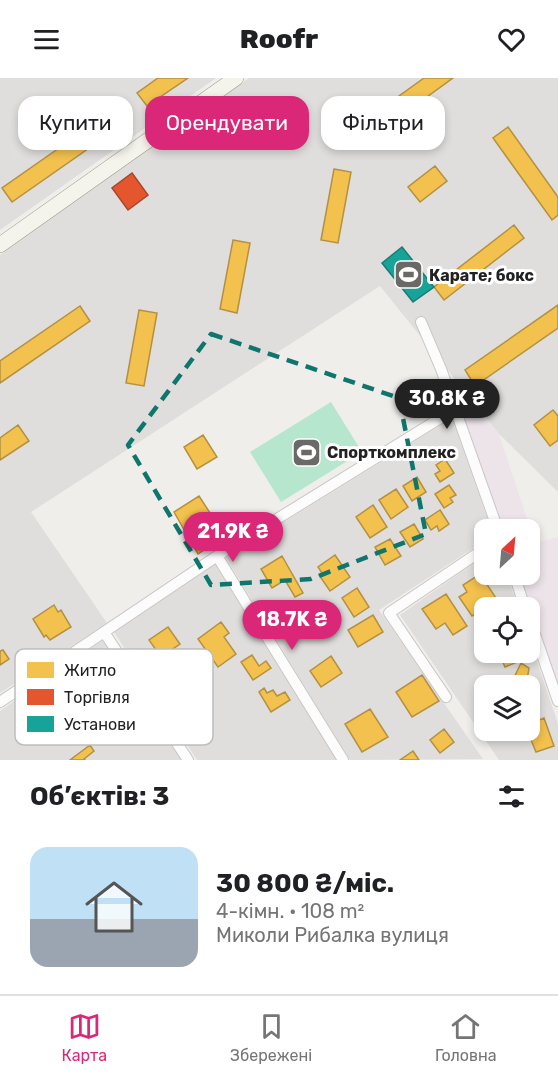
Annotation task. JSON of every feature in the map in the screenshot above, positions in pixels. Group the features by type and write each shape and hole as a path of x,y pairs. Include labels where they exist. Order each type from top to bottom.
{"street":[{"path":"0,244 236,78"},
{"path":"421,322 441,369 494,519"},
{"path":"79,649 217,556 455,409"},
{"path":"217,556 343,760"},
{"path":"446,697 389,613 474,556"},
{"path":"104,632 115,649"},
{"path":"540,649 558,701"},
{"path":"0,702 15,692"},
{"path":"178,745 188,760"}],"highlighted area":[{"path":"211,334 399,398 426,534 311,579 211,585 128,445"}],"shaded area":[{"path":"0,78 216,78 190,96 145,96 145,128 133,136 133,96 18,96 18,150 114,150 0,230"},
{"path":"249,78 558,78 558,492 499,434 380,286 31,512 107,623 67,649 15,649 15,683 0,693 0,255 148,150 309,150 309,96 224,96"},
{"path":"18,139 18,150 29,150 16,160 7,148"},
{"path":"455,409 479,409 499,434 527,519 494,519"},
{"path":"452,418 487,519 474,519 474,548 379,610 483,759 350,760 226,558"},
{"path":"558,537 558,701 540,649 540,597 525,597 519,585 540,585 540,542"},
{"path":"474,563 474,585 510,585 515,597 474,597 474,663 538,663 558,724 558,760 499,760 486,741 540,741 540,675 474,675 474,723 400,615"},
{"path":"215,564 337,760 197,760 187,745 213,745 213,649 125,649 114,632"},
{"path":"103,640 109,649 90,649"},
{"path":"15,701 15,745 171,745 181,760 0,760 0,711"}],"green space":[{"name":"Спорткомплекс","path":"331,402 362,452 281,502 250,452"}],"building: Житло":[{"path":"158,78 188,78 162,96 145,96 145,103 137,93"},
{"path":"424,78 453,78 428,96 399,96"},
{"path":"508,127 558,197 558,215 552,220 493,138"},
{"path":"56,150 86,150 12,202 2,188"},
{"path":"435,166 447,181 420,202 408,187"},
{"path":"334,169 351,172 338,243 321,240"},
{"path":"514,225 524,238 444,300 434,287"},
{"path":"233,240 250,243 237,313 220,309"},
{"path":"558,305 558,328 475,386 465,370"},
{"path":"80,306 90,321 0,383 0,361"},
{"path":"139,310 157,313 144,386 126,383"},
{"path":"424,380 438,406 418,415 405,390"},
{"path":"553,410 558,416 558,440 550,446 534,425"},
{"path":"18,425 29,441 0,460 0,438"},
{"path":"203,435 217,457 197,469 184,447"},
{"path":"445,459 454,473 440,482 435,474 440,471 436,465"},
{"path":"417,477 426,492 412,501 403,486"},
{"path":"449,485 456,495 450,498 453,502 444,508 435,494"},
{"path":"396,489 408,507 391,519 379,500"},
{"path":"199,496 225,536 198,554 174,512"},
{"path":"373,505 387,527 370,538 356,517"},
{"path":"440,510 449,524 439,531 437,526 431,530 425,520"},
{"path":"414,524 423,539 410,547 400,532"},
{"path":"390,539 401,556 385,565 375,547"},
{"path":"335,555 350,577 330,591 319,575 322,573 318,567"},
{"path":"282,556 303,593 295,597 285,580 272,588 261,569"},
{"path":"474,578 474,585 487,585 495,597 474,597 474,615 472,616 459,597 467,592 463,585"},
{"path":"357,588 369,607 354,617 342,598"},
{"path":"446,594 467,626 453,635 445,623 436,629 422,609"},
{"path":"54,605 58,612 61,610 71,627 50,640 46,635 44,637 33,619"},
{"path":"373,615 383,632 358,647 348,630"},
{"path":"221,622 229,633 224,637 236,654 218,667 213,660 213,649 205,649 198,639"},
{"path":"168,627 180,644 173,649 155,649 149,640"},
{"path":"3,650 9,659 0,665 0,651"},
{"path":"252,655 259,666 266,661 271,668 253,680 241,662"},
{"path":"331,656 342,673 321,687 310,671"},
{"path":"503,663 515,663 505,667"},
{"path":"521,663 529,668 528,675 515,675"},
{"path":"422,675 439,701 412,717 396,692"},
{"path":"264,688 267,693 273,690 277,696 285,692 290,700 271,712 259,692"},
{"path":"370,709 388,737 362,752 345,724"},
{"path":"544,718 554,746 536,752 532,741 540,741 540,720"},
{"path":"444,729 454,742 440,753 430,740"},
{"path":"90,745 94,751 85,760 70,760"},
{"path":"413,751 419,760 400,760"}],"building: Торгівля":[{"path":"132,173 148,195 128,210 112,188"}],"building: Установи":[{"name":"Карате; бокс","path":"402,247 434,287 413,302 382,263"}],"place":[{"name":"Карате; бокс","path":"408,275"},
{"name":"Спорткомплекс","path":"306,452"}]}
